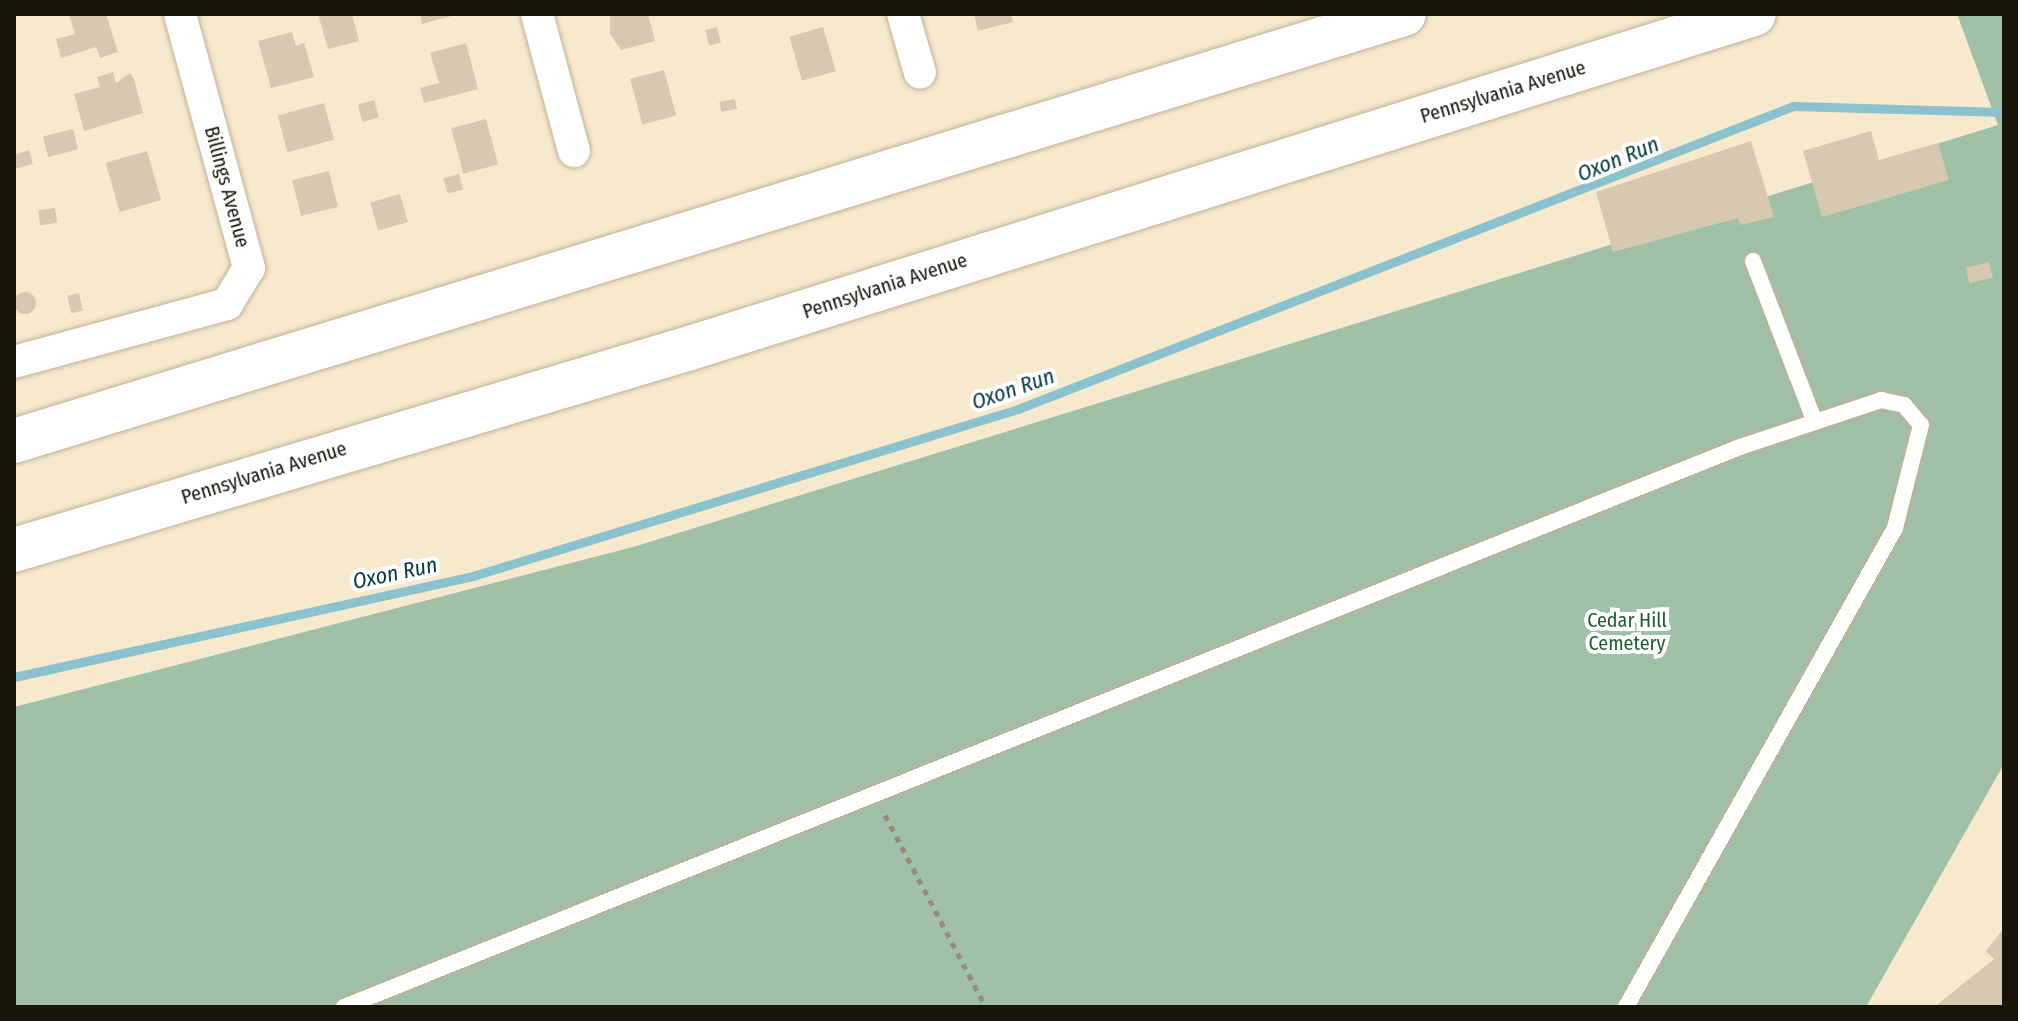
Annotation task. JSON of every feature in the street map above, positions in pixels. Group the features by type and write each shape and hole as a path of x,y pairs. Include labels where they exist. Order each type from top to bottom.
{"highway":[{"path":"14,441 1404,14"},
{"name":"Pennsylvania Avenue","path":"14,550 690,348 1754,14"}],"street":[{"name":"Billings Avenue","path":"14,362 227,304 249,268 180,14"},
{"path":"537,14 574,151"},
{"path":"903,14 920,73"}],"lane":[{"path":"1753,261 1814,420"},
{"path":"344,1007 873,792 1814,420 1881,400 1904,405 1921,425 1895,528 1626,1007"}],"path":[{"path":"873,792 986,1007"}],"green space":[{"name":"Cedar Hill Cemetery","path":"1957,14 2004,14 2004,764 1866,1007 14,1007 14,707 633,547 1998,125"}],"building":[{"path":"106,14 118,52 100,58 96,47 61,58 56,39 75,34 69,15"},
{"path":"318,14 352,14 359,41 328,49"},
{"path":"420,14 455,14 455,15 422,24"},
{"path":"610,14 648,14 655,41 621,50 610,34"},
{"path":"974,14 1011,14 1013,22 978,31"},
{"path":"717,27 721,43 709,45 705,30"},
{"path":"823,27 836,71 802,81 789,37"},
{"path":"292,32 296,46 304,43 314,77 271,88 258,41"},
{"path":"466,43 478,89 424,103 420,88 439,83 430,53"},
{"path":"664,70 676,115 642,124 630,79"},
{"path":"113,72 116,83 130,73 143,113 84,131 74,94 100,87 97,77"},
{"path":"735,99 737,109 721,112 719,102"},
{"path":"374,100 379,117 363,122 358,105"},
{"path":"324,103 334,140 287,152 278,115"},
{"path":"486,119 498,164 463,174 451,128"},
{"path":"73,129 78,149 48,157 43,136"},
{"path":"1871,131 1879,160 1938,143 1949,180 1822,217 1803,151"},
{"path":"1751,141 1774,217 1740,225 1738,218 1613,252 1596,192"},
{"path":"29,150 33,164 14,169 14,155"},
{"path":"147,151 161,200 120,212 106,163"},
{"path":"329,171 338,207 301,216 292,180"},
{"path":"459,174 463,189 448,194 444,178"},
{"path":"400,194 408,222 378,230 370,203"},
{"path":"55,208 57,223 40,225 38,210"},
{"path":"1989,262 1993,278 1970,283 1966,268"},
{"path":"25,292 33,295 36,303 33,311 25,314 17,311 14,303 17,295"},
{"path":"79,293 83,311 71,313 67,296"},
{"path":"2004,928 2004,1007 1934,1007 1994,959 1986,951"}],"waterway":[{"name":"Oxon Run","path":"14,677 476,575 1018,409 1793,106 2004,112"}]}
